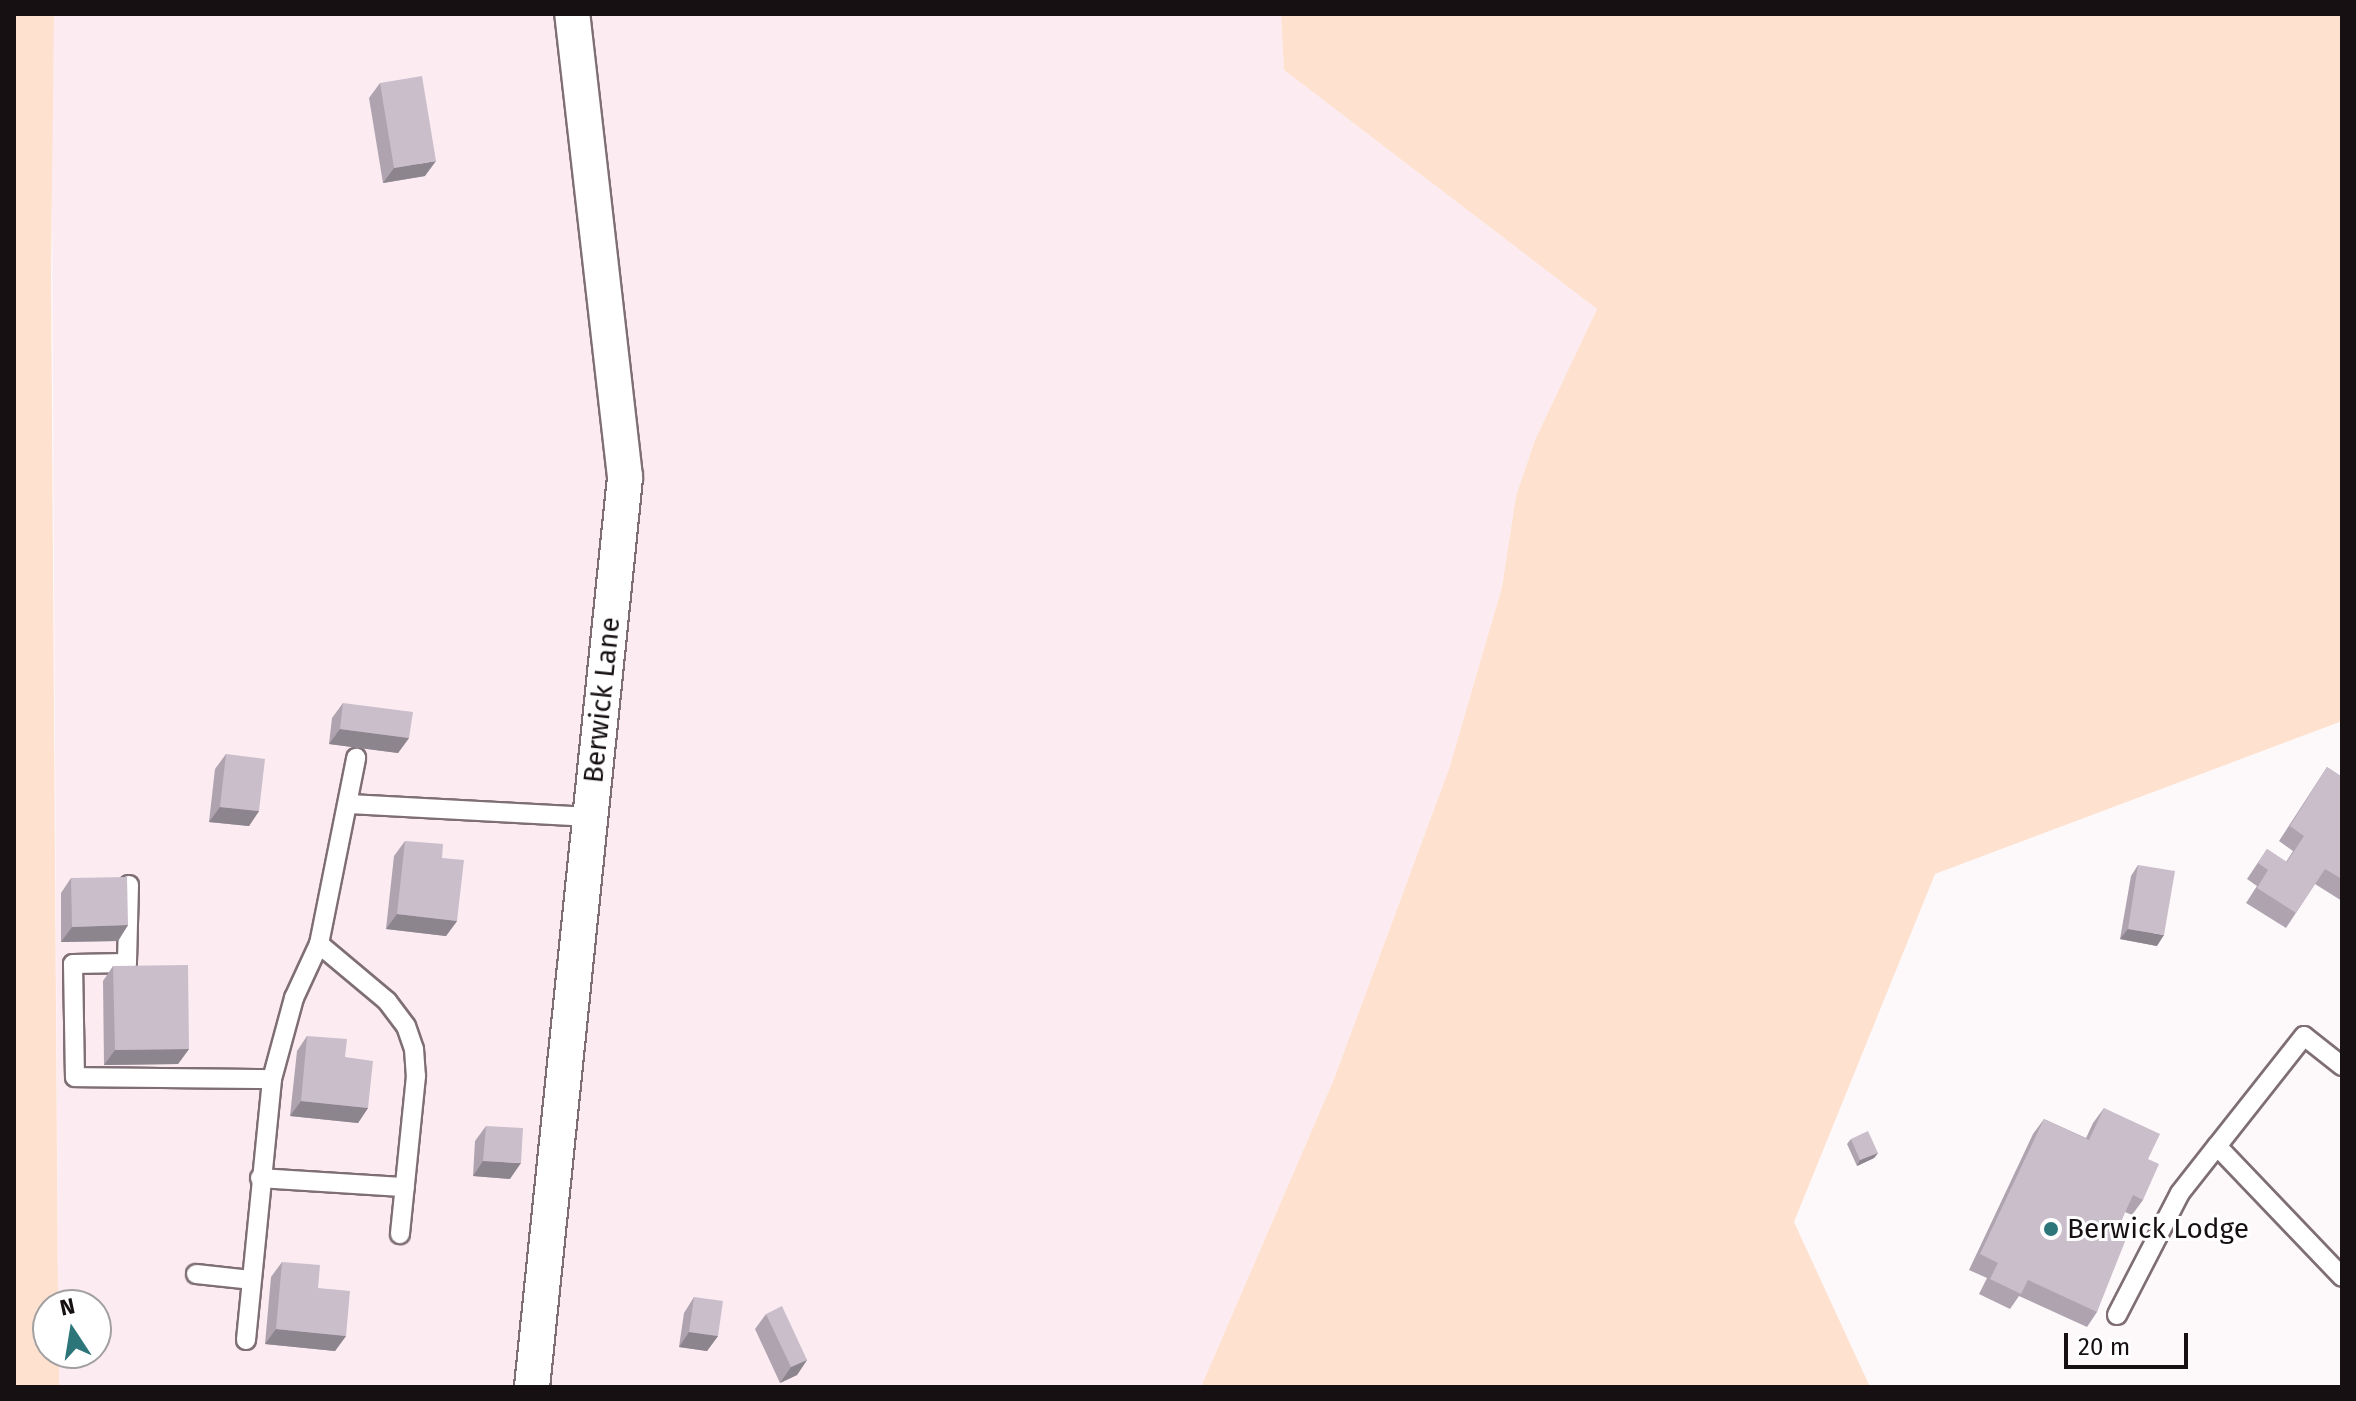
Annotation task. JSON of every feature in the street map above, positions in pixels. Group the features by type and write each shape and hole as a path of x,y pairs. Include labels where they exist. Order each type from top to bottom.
{"street":[{"name":"Berwick Lane","path":"532,1387 625,477 572,14"}],"lane":[{"path":"246,1340 272,1079 294,998 319,944 356,758"},
{"path":"349,804 591,817"},
{"path":"129,885 127,963 73,964 75,1077 272,1079"},
{"path":"319,944 387,1001 406,1026 416,1076 400,1234"},
{"path":"2117,1315 2180,1193 2304,1036 2342,1066"},
{"path":"2217,1146 2342,1277"},
{"path":"260,1178 405,1187"},
{"path":"196,1274 251,1280"}],"shaded area":[{"path":"14,14 54,14 51,274 58,1289 32,1289 32,1369 59,1369 59,1387 14,1387"},
{"path":"51,14 1281,14 1284,70 1597,309 1535,440 1516,496 1502,587 1449,769 1334,1079 1201,1387 59,1387 59,1369 112,1369 112,1289 58,1289"},
{"path":"1281,14 2342,14 2342,721 1935,874 1794,1222 1870,1387 1201,1387 1334,1079 1449,769 1502,587 1516,496 1535,440 1597,309 1284,70"}],"building":[{"path":"422,76 436,161 394,168 380,83"},
{"path":"343,703 413,712 409,738 340,729"},
{"path":"226,754 265,759 259,811 220,807"},
{"path":"2327,767 2342,777 2342,879 2325,869 2296,913 2257,888 2268,870 2258,863 2267,849 2287,862 2304,836 2290,826"},
{"path":"405,841 443,844 442,858 464,860 457,921 397,914"},
{"path":"2138,865 2175,871 2164,935 2128,929"},
{"path":"127,877 128,925 72,927 71,878"},
{"path":"188,965 189,1049 115,1050 113,966"},
{"path":"307,1036 347,1039 345,1057 373,1061 368,1108 301,1101"},
{"name":"Berwick Lodge","path":"2104,1108 2160,1134 2148,1159 2159,1164 2143,1200 2133,1195 2118,1228 2128,1234 2097,1312 2028,1280 2021,1294 1990,1279 1998,1263 1980,1254 2044,1119 2089,1140"},
{"path":"486,1126 523,1128 521,1163 483,1161"},
{"path":"1868,1131 1878,1153 1860,1160 1851,1139"},
{"path":"282,1262 320,1265 318,1288 350,1291 346,1336 276,1329"},
{"path":"694,1297 723,1301 718,1336 689,1332"},
{"path":"782,1306 807,1360 791,1367 766,1314"}],"place":[{"name":"Berwick Lodge","path":"2051,1229"}]}
